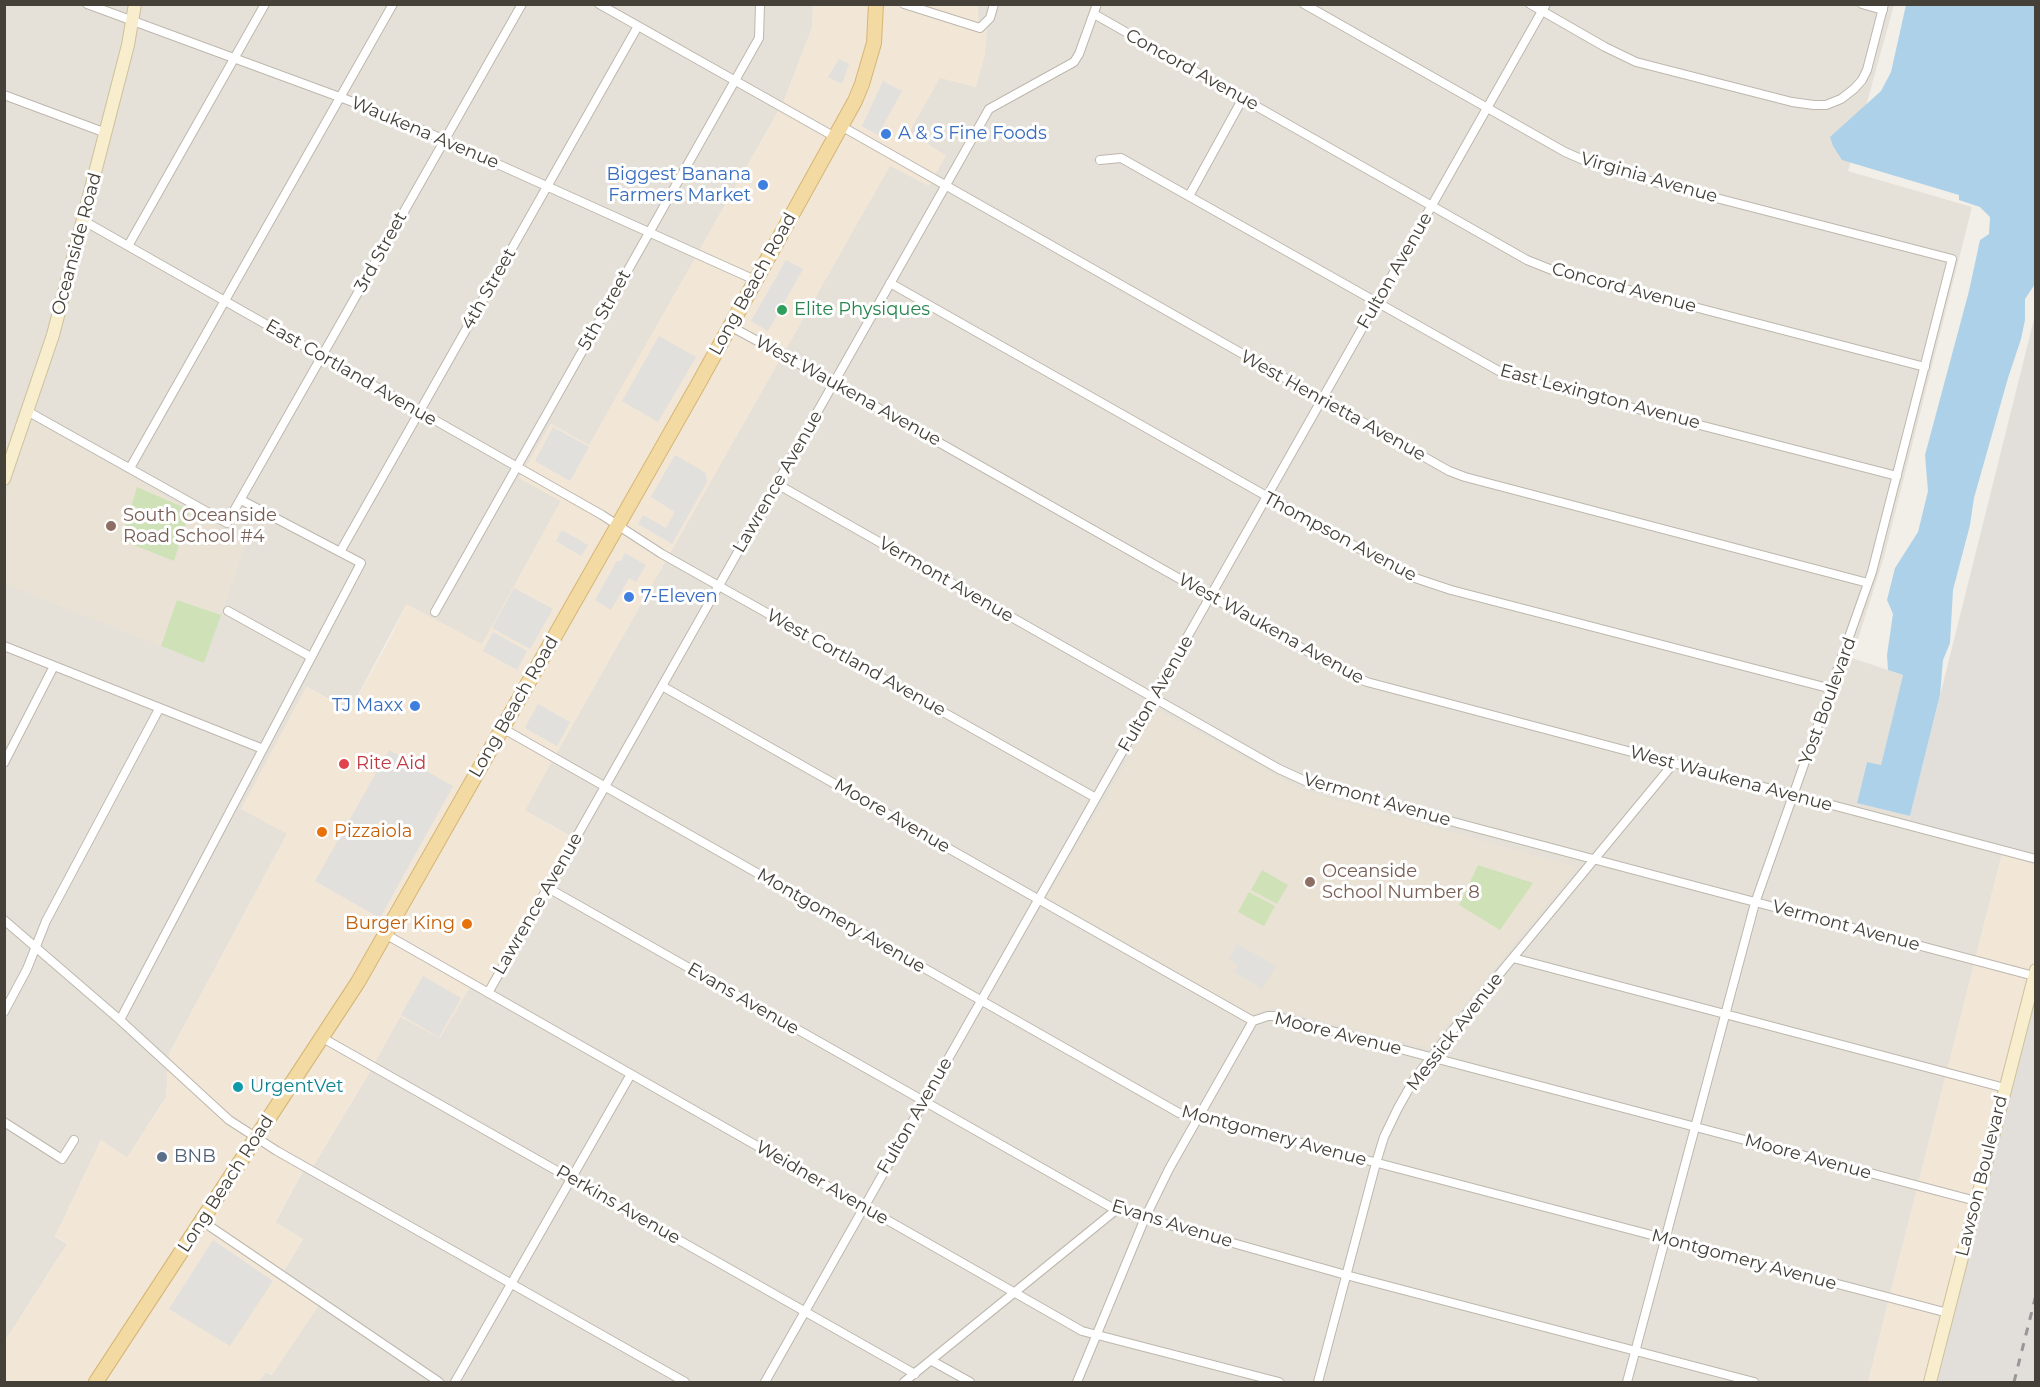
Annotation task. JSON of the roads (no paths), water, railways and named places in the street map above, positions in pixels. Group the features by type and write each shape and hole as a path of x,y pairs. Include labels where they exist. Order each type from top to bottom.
{"main road":[{"name":"Oceanside Road","path":"4,479 53,335 128,45 135,4"},
{"name":"Long Beach Road","path":"96,1383 386,934 730,326 855,101 874,43 876,4"},
{"name":"Lawson Boulevard","path":"1930,1383 2035,973"}],"street":[{"name":"Waukena Avenue","path":"87,4 391,116 755,280"},
{"path":"128,246 265,4"},
{"path":"27,411 130,468 393,4"},
{"name":"3rd Street","path":"130,468 227,523 522,4"},
{"name":"West Henrietta Avenue","path":"599,4 735,81 945,186 1423,457 1465,477 1868,583"},
{"name":"5th Street","path":"435,612 759,38 760,4"},
{"path":"904,4 980,28 990,18 994,4"},
{"name":"Lawrence Avenue","path":"488,993 988,109 1074,62 1097,4"},
{"name":"Virginia Avenue","path":"1305,4 1564,152 1604,169 1918,250"},
{"path":"1530,4 1544,8 1605,47 1636,62 1792,102 1814,105 1828,104 1841,99 1854,89 1867,70 1884,7 1862,4"},
{"name":"Fulton Avenue","path":"765,1383 1544,8"},
{"name":"Concord Avenue","path":"1094,14 1527,260 1552,270 1925,367"},
{"name":"4th Street","path":"340,552 638,26"},
{"path":"4,95 106,133"},
{"path":"1188,196 1243,98"},
{"name":"East Lexington Avenue","path":"1100,160 1121,158 1506,375 1897,476"},
{"name":"East Cortland Avenue","path":"84,221 617,525"},
{"name":"Yost Boulevard","path":"1627,1383 1755,903 1868,583 1925,367 1952,259 1918,250"},
{"name":"Thompson Avenue","path":"890,283 1379,561 1419,580 1832,689"},
{"name":"West Waukena Avenue","path":"730,326 1344,672 1367,682 2036,859"},
{"name":"Vermont Avenue","path":"777,484 1279,769 1314,785 1755,903 2035,973"},
{"path":"120,1020 361,563 241,500"},
{"name":"West Cortland Avenue","path":"617,525 662,554 1096,798"},
{"path":"228,611 311,657"},
{"path":"4,646 263,749"},
{"path":"4,763 54,666"},
{"name":"Moore Avenue","path":"662,686 1253,1022 1268,1016 1275,1016 1976,1201"},
{"path":"4,1012 27,969 46,921 159,709"},
{"name":"Montgomery Avenue","path":"502,728 1179,1113 1199,1116 1947,1313"},
{"name":"Messick Avenue","path":"1318,1383 1376,1163 1384,1137 1398,1107 1432,1058 1673,764"},
{"name":"Evans Avenue","path":"548,888 1116,1210 1346,1275 1754,1383"},
{"path":"4,920 120,1020 229,1120 256,1138 685,1383"},
{"name":"Weidner Avenue","path":"386,934 1082,1331 1280,1383"},
{"path":"1513,958 2005,1088"},
{"path":"1077,1383 1145,1218 1169,1169 1253,1022"},
{"name":"Perkins Avenue","path":"321,1037 915,1374"},
{"path":"454,1383 631,1074"},
{"path":"4,1122 62,1159 75,1140"},
{"path":"904,1383 1116,1210"},
{"path":"202,1221 440,1383"},
{"path":"932,1361 970,1383"}],"water":[{"path":"1906,5 2036,5 2035,284 2025,299 2025,320 2021,339 1974,498 1970,525 1953,590 1950,643 1943,660 1940,695 1910,816 1857,803 1867,762 1881,765 1903,675 1888,670 1887,655 1893,614 1887,600 1895,568 1918,532 1928,491 1925,455 1969,291 1980,240 1989,234 1990,217 1980,207 1959,200 1959,195 1842,160 1833,146 1830,137 1881,91 1891,72"}],"railway":[{"path":"2014,1382 2036,1295"}],"place":[{"name":"A & S Fine Foods","path":"886,134"},
{"name":"Biggest Banana Farmers Market","path":"763,185"},
{"name":"Elite Physiques","path":"782,310"},
{"name":"South Oceanside Road School #4","path":"111,526"},
{"name":"7-Eleven","path":"629,597"},
{"name":"TJ Maxx","path":"415,706"},
{"name":"Rite Aid","path":"344,764"},
{"name":"Pizzaiola","path":"322,832"},
{"name":"Oceanside School Number 8","path":"1310,882"},
{"name":"Burger King","path":"467,924"},
{"name":"UrgentVet","path":"238,1087"},
{"name":"BNB","path":"162,1157"}]}
